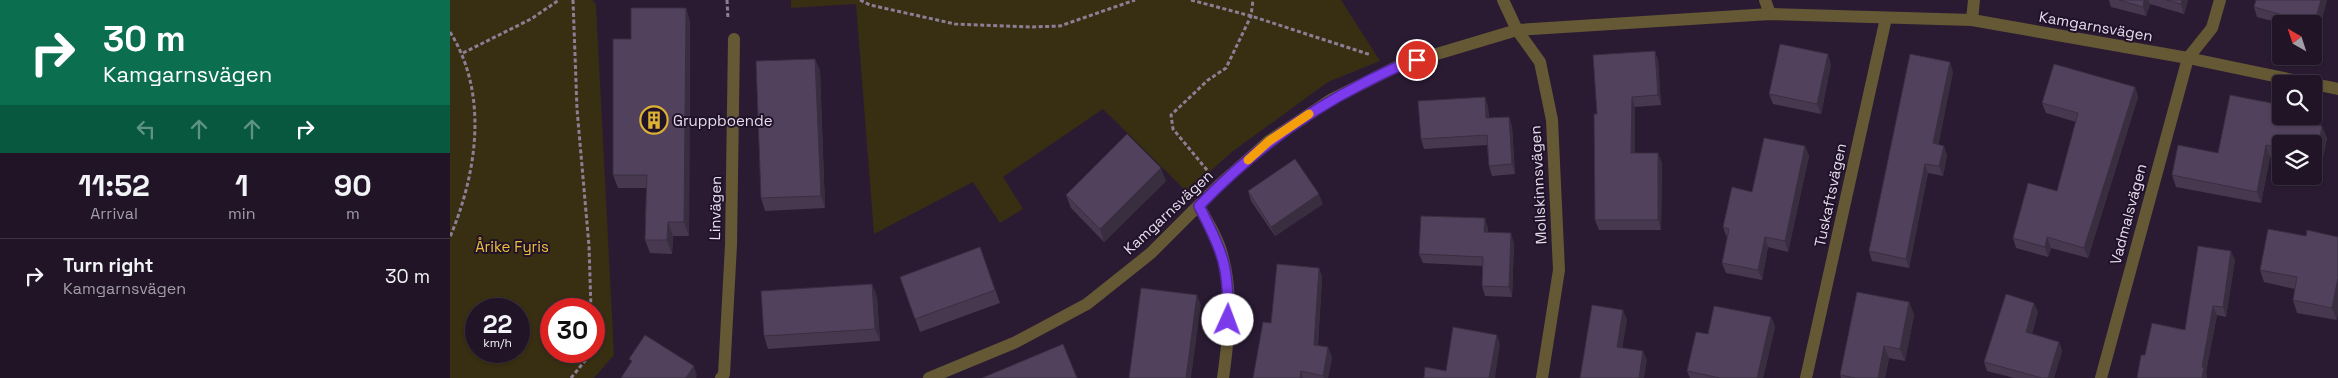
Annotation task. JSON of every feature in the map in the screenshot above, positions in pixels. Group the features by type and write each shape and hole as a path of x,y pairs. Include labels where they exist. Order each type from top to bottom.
{"street":[{"name":"Mollskinnsvägen","path":"1503,0 1518,30 1540,62 1552,120 1559,270 1542,378"},
{"path":"1765,0 1770,14"},
{"path":"1972,20 1974,0"},
{"path":"2188,58 2212,28 2220,0"},
{"name":"Kamgarnsvägen","path":"929,378 1016,342 1086,304 1151,253 1219,185 1269,141 1332,99 1400,65 1518,30 1770,14 1972,20 2188,58 2272,75"},
{"name":"Tuskaftsvägen","path":"1806,378 1886,18"},
{"name":"Linvägen","path":"726,377 731,245 734,39"},
{"name":"Vadmalsvägen","path":"2101,378 2188,58"},
{"name":"Kamgarnsvägen","path":"2322,86 2338,89"},
{"path":"1199,206 1220,246 1229,288 1227,351 1223,378"}],"path":[{"path":"463,53 531,20 559,0"},
{"path":"573,0 577,109 589,246 591,298"},
{"path":"860,0 870,5 955,24 1032,27 1060,26 1135,0"},
{"path":"1191,0 1251,16 1400,65"},
{"path":"1219,185 1173,129 1171,115 1208,80 1226,68 1251,16 1253,0"},
{"path":"450,32 463,53 473,85 475,135 464,205 450,237"},
{"path":"571,378 583,363"}],"green space":[{"name":"Årike Fyris","path":"450,0 593,0 596,5 614,355 594,378 450,378"},
{"path":"791,0 1341,0 1380,61 1328,82 1233,151 1187,192 1103,109 1003,177 1023,209 1000,223 973,182 874,234 856,4 791,8"}],"building":[{"path":"2119,0 2144,0 2143,7"},
{"path":"2166,0 2182,0 2181,4"},
{"path":"2256,0 2321,0 2317,15 2282,15 2254,7"},
{"name":"Gruppboende","path":"631,8 686,8 684,222 668,222 667,240 645,240 647,175 613,175 613,39 631,39"},
{"path":"1780,44 1828,54 1817,104 1769,94"},
{"path":"1655,51 1658,95 1632,97 1631,153 1658,153 1658,220 1595,220 1594,114 1597,114 1593,55"},
{"path":"1910,54 1950,62 1933,143 1944,146 1939,166 1925,164 1906,259 1869,251"},
{"path":"815,59 821,196 761,198 756,61"},
{"path":"2054,64 2135,87 2084,248 2047,237 2045,247 2013,238 2028,183 2057,191 2078,113 2042,103"},
{"path":"2230,95 2272,103 2272,125 2322,126 2320,135 2272,135 2272,146 2266,145 2257,192 2172,175 2178,145 2218,153"},
{"path":"1485,97 1486,118 1509,117 1512,164 1489,166 1487,135 1421,139 1418,101"},
{"path":"1127,134 1161,168 1100,229 1066,195"},
{"path":"1764,138 1805,146 1785,241 1765,237 1758,270 1722,263 1729,229 1723,227 1732,187 1752,192"},
{"path":"1295,159 1319,194 1271,227 1248,191"},
{"path":"1421,216 1485,218 1484,232 1511,233 1509,287 1482,286 1483,257 1419,254"},
{"path":"2268,229 2306,236 2307,230 2338,237 2338,278 2332,308 2293,300 2297,277 2260,270"},
{"path":"2198,246 2231,251 2223,307 2213,306 2202,367 2204,367 2202,378 2137,378 2141,355 2145,355 2152,323 2185,330"},
{"path":"980,247 995,290 915,319 900,277"},
{"path":"1277,264 1319,268 1314,345 1328,347 1323,376 1301,371 1300,378 1253,378 1263,322 1271,323"},
{"path":"872,284 875,329 764,336 761,291"},
{"path":"1141,288 1197,295 1186,378 1129,378"},
{"path":"1857,292 1909,302 1900,349 1884,346 1878,378 1856,378 1840,375"},
{"path":"2006,294 2034,303 2026,332 2059,342 2048,378 1984,362"},
{"path":"1592,305 1623,310 1617,347 1643,351 1639,378 1580,378"},
{"path":"1714,306 1771,317 1757,378 1720,378 1687,371 1696,332 1708,334"},
{"path":"1453,327 1497,335 1489,378 1424,378 1425,367 1446,371"},
{"path":"645,335 694,366 686,378 621,378 632,361 629,359"},
{"path":"1063,344 1077,378 982,378"}],"slow traffic":[{"path":"1248,160 1269,141 1309,114"}],"place":[{"name":"Gruppboende","path":"654,120"}],"route":[{"path":"1228,320 1229,288 1225,264 1220,246 1199,206 1219,185 1269,141 1332,99 1400,65 1417,60"}]}
